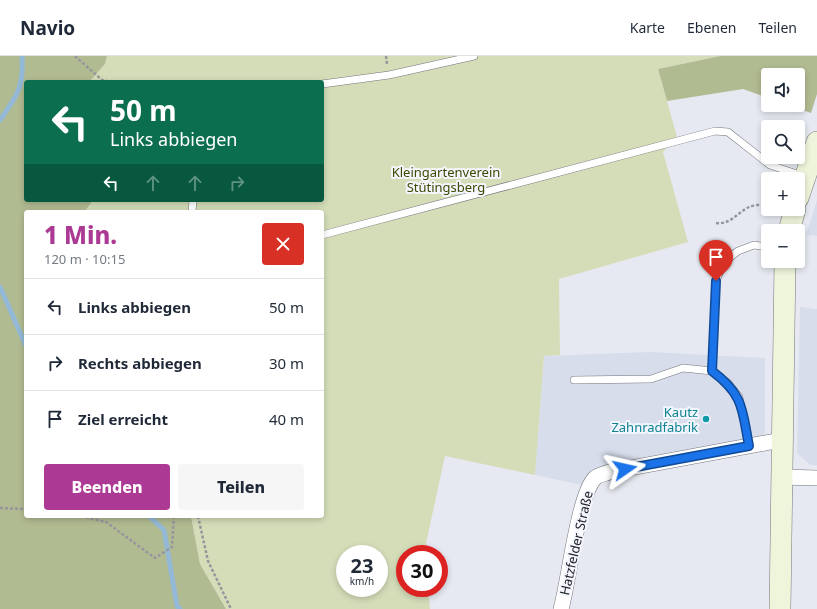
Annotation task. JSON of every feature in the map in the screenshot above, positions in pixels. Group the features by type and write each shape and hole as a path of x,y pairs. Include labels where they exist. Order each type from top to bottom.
{"main road":[{"path":"805,177 817,142"},
{"path":"780,609 784,268"}],"street":[{"name":"Hatzfelder Straße","path":"560,609 582,507 588,487 596,477 609,472 782,440"},
{"path":"781,477 817,478"}],"lane":[{"path":"324,84 389,75 474,56"},
{"path":"324,234 715,131 728,132 770,164 792,172"},
{"path":"712,371 716,281 724,262 738,251 754,245 761,246"},
{"path":"574,380 651,379 683,368 712,371 728,383 739,397 749,446"}],"path":[{"path":"75,56 102,80"},
{"path":"716,223 723,224 736,218 750,207 761,205"},
{"path":"0,508 24,509"},
{"path":"89,518 106,522 155,558 172,547 174,518"},
{"path":"198,518 208,561 231,609"}],"shaded area":[{"path":"817,200 817,236 806,235"},
{"path":"800,307 817,309 817,465 810,465 797,453"},
{"path":"650,352 765,358 765,438 669,456 606,464 587,476 582,485 535,475 544,356"}],"green space":[{"path":"0,56 107,56 105,64 91,80 24,80 24,202 91,203 86,210 24,210 24,518 191,518 200,564 226,609 0,609"},
{"name":"Kleingartenverein Stütingsberg","path":"107,56 720,56 658,69 677,137 663,152 688,242 559,279 560,355 544,356 535,475 445,456 426,545 396,545 396,597 429,597 430,609 226,609 200,564 191,518 324,518 324,210 85,210 90,202 324,202 324,80 91,80 105,64"},
{"path":"720,56 817,56 817,94 811,113 805,111 805,68 761,68 761,95 743,89 667,101 658,69"}],"waterway":[{"path":"0,120 18,91 22,76 22,56"},
{"path":"0,287 24,341"},
{"path":"151,518 164,530 177,606 180,609"}],"place":[{"name":"Kautz Zahnradfabrik","path":"706,419"}],"route":[{"path":"625,469 749,446 739,397 728,383 712,371 716,281"}]}
